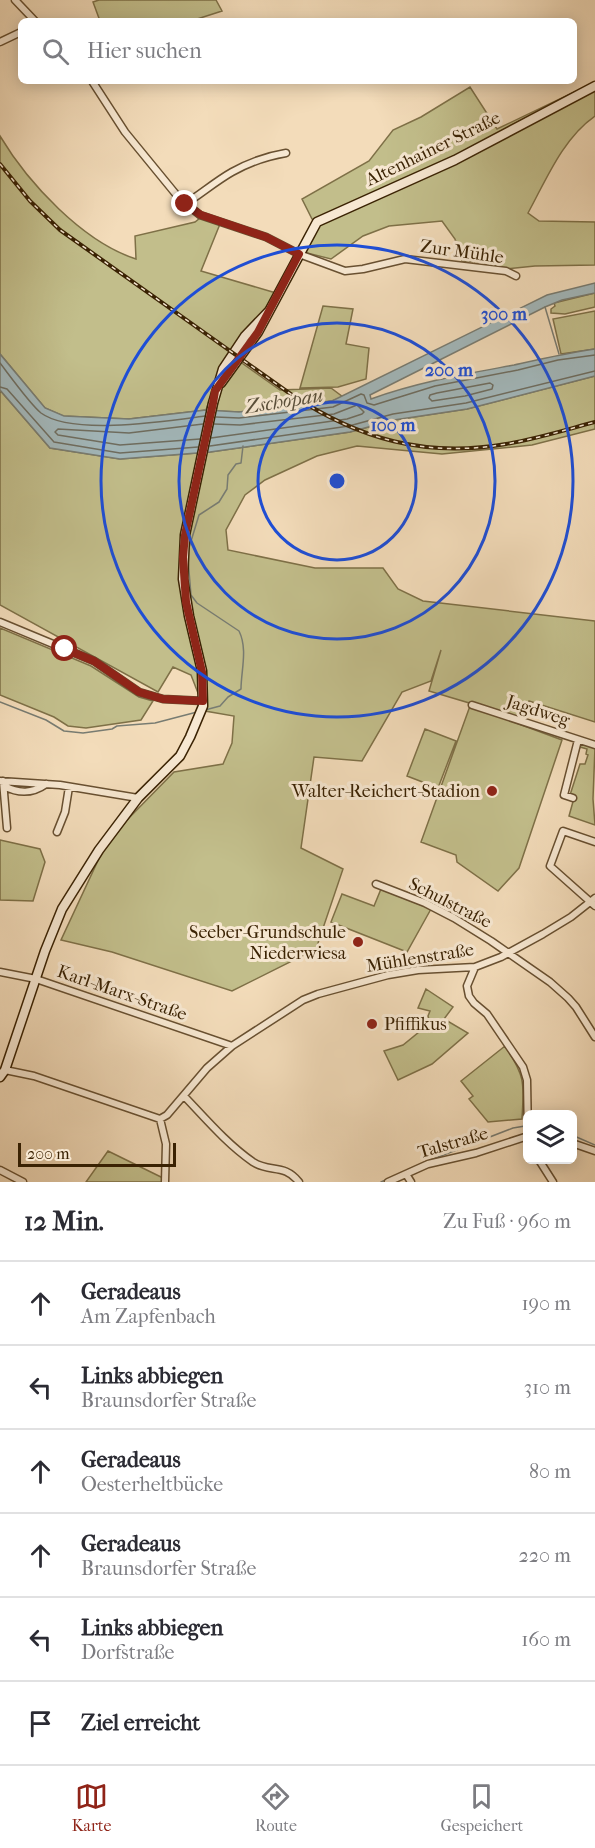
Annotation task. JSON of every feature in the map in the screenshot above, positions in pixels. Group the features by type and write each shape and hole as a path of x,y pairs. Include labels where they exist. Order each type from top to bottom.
{"street":[{"path":"15,0 32,18"},
{"path":"0,42 18,33"},
{"path":"94,84 125,132 185,204 232,172 286,153"},
{"name":"Altenhainer Straße","path":"203,703 202,672 189,616 183,568 185,535 215,391 258,332 315,224 321,219 455,160 595,86"},
{"name":"Zur Mühle","path":"185,204 201,215 266,237 299,254 345,271 405,259 496,270 516,276"},
{"path":"0,622 94,661 139,692 163,699 203,703 199,717 180,756 138,798 99,850 62,909 2,1074 34,1076 159,1119 166,1144 165,1182"},
{"name":"Jagdweg","path":"472,705 595,745"},
{"path":"573,798 564,795 578,740"},
{"path":"60,786 61,776"},
{"path":"2,783 46,784 138,798"},
{"path":"2,783 17,791 31,792 46,784"},
{"path":"2,783 7,828"},
{"path":"57,832 65,813 69,787"},
{"name":"Mühlenstraße","path":"159,1119 184,1096 207,1068 232,1046 303,1000 388,975 418,970 475,967 543,934 594,902 550,866 550,863 563,831 595,842"},
{"name":"Schulstraße","path":"376,884 420,901 454,918 550,982 576,1007 595,1037"},
{"path":"475,967 467,986 469,996 487,1014 523,1067 527,1080 526,1110"},
{"name":"Karl-Marx-Straße","path":"0,972 36,979 232,1046"},
{"path":"184,1096 223,1136 254,1163 283,1169 292,1173 299,1182"},
{"name":"Talstraße","path":"388,1182 428,1164 477,1154 523,1137"},
{"path":"577,1144 595,1151"},
{"path":"542,1164 553,1182"},
{"path":"0,1170 23,1182"},
{"path":"406,1174 411,1182"}],"shaded area":[{"path":"99,0 216,0 222,11 200,18 99,18 93,2"},
{"path":"595,82 595,116 564,148 528,213 539,221 595,222 595,265 505,269 481,262 462,261 455,239 442,221 389,226 363,236 331,259 303,252 320,223 312,219 302,199 369,161 393,130 421,117 470,87 497,129"},
{"path":"0,136 26,173 59,209 96,239 116,251 136,259 135,236 195,222 200,218 220,224 201,271 276,293 217,378 206,410 129,419 63,416 45,408 0,354"},
{"path":"595,293 595,307 565,314 551,313 551,309 555,306 554,303"},
{"path":"323,306 353,309 346,344 369,348 366,379 338,387 300,388"},
{"path":"595,311 595,349 561,354 553,319"},
{"path":"239,361 280,390 331,388 343,397 332,401 239,412 216,411 222,385"},
{"path":"595,376 595,429 532,445 442,454 357,446 317,456 265,480 245,495 226,530 228,550 315,568 383,568 398,589 423,601 595,621 595,722 529,701 523,719 429,691 441,650 431,681 402,692 362,761 314,757 301,848 343,869 316,949 232,991 112,952 61,940 102,852 126,821 174,772 223,764 232,743 234,716 205,711 191,675 173,667 158,692 0,605 0,390 50,448 120,459 210,452 350,432 394,420 467,409"},
{"path":"0,628 91,666 139,697 153,701 141,720 86,728 68,726 54,717 0,695"},
{"name":"Walter-Reichert-Stadion","path":"470,706 562,740 519,868 498,891 457,862 456,855 421,842"},
{"path":"425,729 456,741 438,788 407,776"},
{"path":"580,742 595,747 593,799 595,825 569,816 574,798 570,795 580,764 585,764 588,755 586,754 587,749 580,747 576,759"},
{"path":"0,840 40,849 45,862 33,901 0,900"},
{"path":"381,889 431,909 407,952 331,922 342,894 374,906"},
{"path":"426,989 453,1007 444,1019 468,1033 432,1064 398,1080 384,1051 403,1045 430,1023 428,1016 430,1011 418,1008"},
{"path":"505,1046 517,1066 522,1081 522,1119 488,1122 469,1099 473,1096 461,1081"},
{"path":"108,1151 163,1178 162,1182 86,1182"}],"water":[{"path":"595,283 595,293 562,300 545,307 370,395 371,399 442,379 595,349 595,376 467,409 394,420 350,432 210,452 120,459 50,448 0,390 0,354 45,408 64,416 129,419 206,410 239,412 332,401 547,295"}],"waterway":[{"path":"545,307 559,354"},
{"path":"188,551 199,515 219,502 227,489 228,475 236,464 241,463 243,446"},
{"path":"188,559 191,595 197,603 239,631 243,645 241,689 228,697 220,706 205,710"},
{"path":"0,702 46,720 64,731 83,733 112,729 117,726 155,723 197,712"},
{"path":"428,1161 513,1128 523,1126"},
{"path":"577,1137 595,1145"},
{"path":"381,1182 421,1164"}],"railway":[{"path":"0,164 30,201 60,230 292,395 342,423 368,434 420,446 476,448 539,437 595,422"}],"place":[{"name":"Walter-Reichert-Stadion","path":"492,791"},
{"name":"Seeber-Grundschule Niederwiesa","path":"358,942"},
{"name":"Pfiffikus","path":"372,1024"}],"route":[{"path":"65,649 94,661 139,692 163,699 203,701 202,672 186,602 183,557 185,535 215,391 258,332 299,254 266,237 201,215 185,204"}],"water label":[{"name":"Zschopau","path":"284,401"}]}
